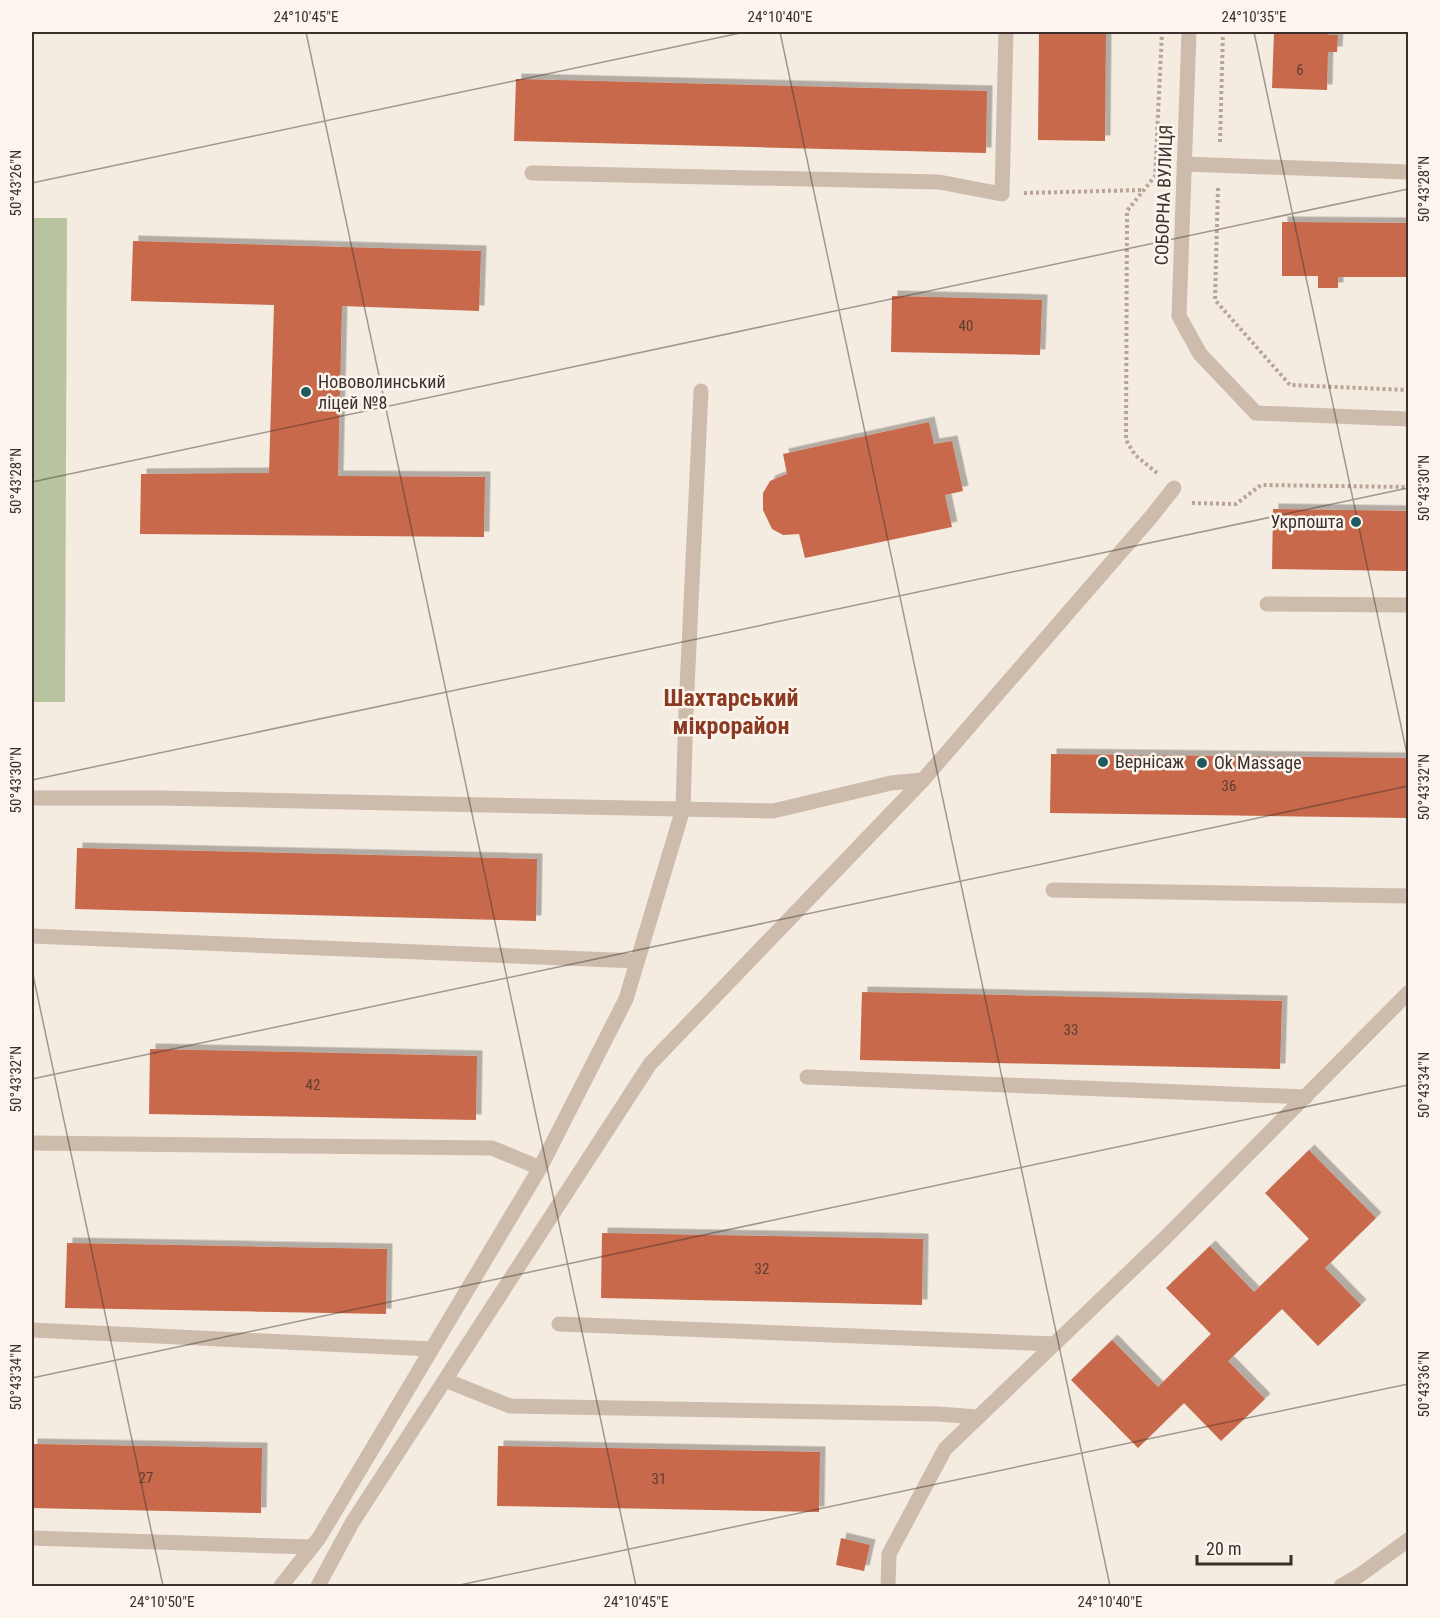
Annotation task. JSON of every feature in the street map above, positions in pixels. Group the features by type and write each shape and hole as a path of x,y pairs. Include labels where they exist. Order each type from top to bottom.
{"street":[{"path":"532,173 939,182 1002,194 1006,32"},
{"name":"СОБОРНА ВУЛИЦЯ","path":"1189,32 1179,316 1200,354 1256,413 1408,419"},
{"path":"1184,164 1408,172"},
{"path":"282,1587 319,1538 540,1168 626,999 683,809 701,391"},
{"path":"318,1587 352,1523 650,1064 923,780 1174,488"},
{"path":"1267,604 1408,605"},
{"path":"32,798 158,798 772,811 891,783 923,780"},
{"path":"1053,890 1408,896"},
{"path":"32,936 637,961"},
{"path":"888,1587 888,1554 945,1449 1165,1238 1408,993"},
{"path":"807,1077 1305,1097"},
{"path":"32,1143 492,1148 540,1168"},
{"path":"560,1324 1055,1344"},
{"path":"32,1330 431,1349"},
{"path":"445,1380 510,1406 978,1417"},
{"path":"32,1538 312,1547"},
{"path":"1341,1587 1408,1540"}],"path":[{"path":"1162,32 1155,176 1127,211 1126,440 1136,456 1192,503 1236,504 1261,485 1408,487"},
{"path":"1223,32 1215,300 1290,385 1408,390"},
{"path":"1002,194 1143,190"}],"green space":[{"path":"32,218 67,218 65,702 32,702"}],"building":[{"path":"1039,32 1106,32 1105,141 1038,140"},
{"path":"1274,32 1328,32 1328,35 1338,35 1337,52 1328,52 1327,90 1272,88"},
{"path":"516,79 987,91 986,153 514,141"},
{"path":"1282,222 1408,223 1408,277 1338,277 1338,288 1318,288 1318,276 1282,276"},
{"name":"Нововолинський ліцей №8","path":"133,241 481,251 479,311 342,306 338,476 485,477 484,537 140,534 141,474 269,473 274,305 131,301"},
{"path":"892,296 1042,300 1040,355 891,352"},
{"path":"929,422 934,444 952,441 963,491 945,495 952,527 805,558 799,534 783,535 772,529 763,510 763,493 770,481 787,474 783,454"},
{"path":"1273,509 1408,511 1408,571 1272,569"},
{"path":"1051,754 1408,758 1408,818 1050,813"},
{"path":"77,848 537,859 536,921 75,909"},
{"path":"862,992 1282,1001 1280,1069 860,1060"},
{"path":"150,1049 477,1056 476,1120 149,1114"},
{"path":"1309,1150 1376,1218 1325,1268 1361,1305 1318,1346 1282,1309 1228,1361 1265,1399 1221,1441 1184,1403 1138,1448 1071,1380 1112,1340 1158,1387 1211,1334 1166,1288 1210,1246 1254,1292 1309,1239 1265,1193"},
{"path":"602,1233 923,1239 922,1305 601,1298"},
{"path":"67,1243 387,1249 386,1314 65,1308"},
{"path":"32,1444 262,1448 261,1513 32,1508"},
{"path":"498,1446 820,1452 819,1512 497,1506"},
{"path":"841,1538 870,1545 864,1571 836,1565"}],"place":[{"name":"Нововолинський ліцей №8","path":"306,392"},
{"name":"Укрпошта","path":"1356,522"},
{"name":"Вернісаж","path":"1103,762"},
{"name":"Ok Massage","path":"1202,763"}],"district":[{"name":"Шахтарський мікрорайон","path":"731,712"}]}
